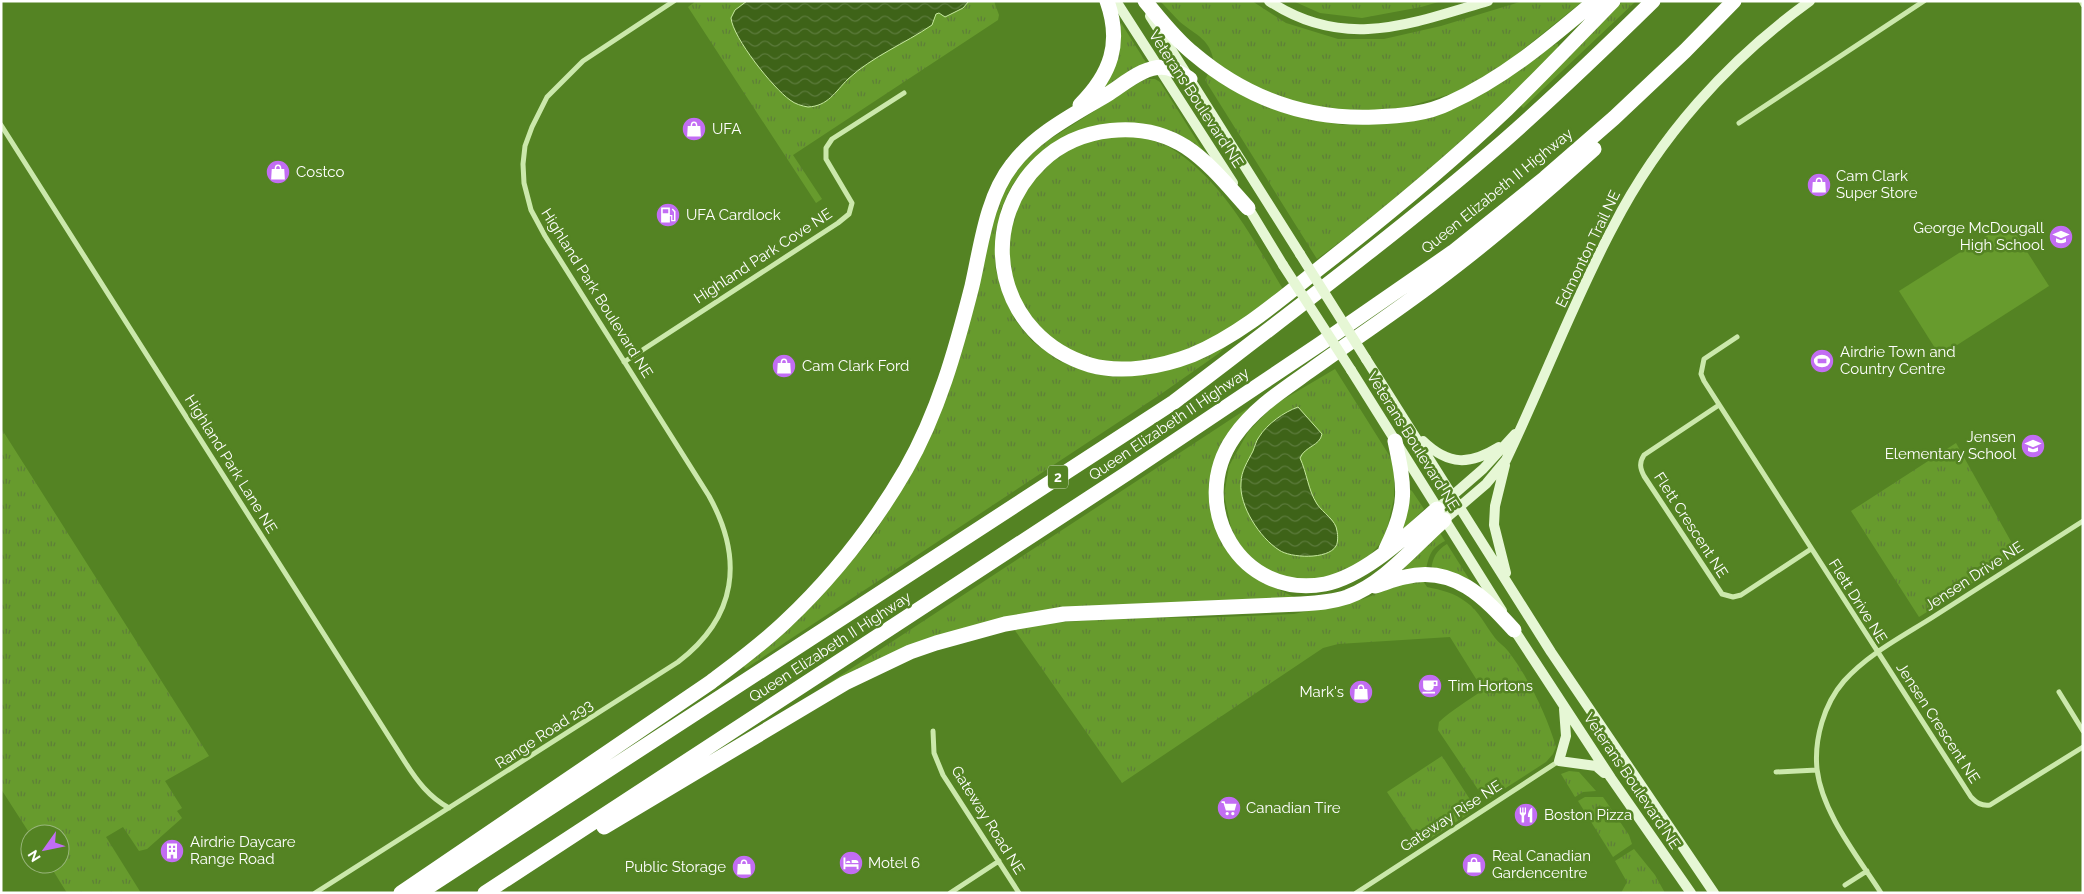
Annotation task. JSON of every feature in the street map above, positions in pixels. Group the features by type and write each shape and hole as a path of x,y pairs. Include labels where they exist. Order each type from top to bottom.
{"highway":[{"path":"1056,126 1090,95 1103,77 1112,57 1114,38 1112,14 1107,1"},
{"path":"1145,1 1193,54 1244,89 1277,104 1314,114 1354,118 1405,115 1448,104 1490,83 1566,26 1595,1"},
{"path":"1248,208 1210,167 1185,146 1157,134 1133,130 1104,130 1077,138 1049,154 1026,176 1012,201 1004,223 1001,252 1004,276 1011,297 1020,314 1040,337 1063,354 1091,365 1122,370 1163,364 1191,355 1212,345 1276,303 1438,170 1507,108 1612,1"},
{"name":"Queen Elizabeth II Highway","path":"419,893 1174,402 1280,321 1503,141 1580,73 1653,1"},
{"name":"Queen Elizabeth II Highway","path":"485,893 1144,461 1453,252 1545,178 1614,118 1685,51 1734,1"},
{"path":"1441,514 1384,552 1371,564 1350,576 1327,584 1295,584 1263,575 1242,559 1233,548 1225,535 1218,515 1216,495 1219,471 1226,450 1233,438 1264,404 1437,281 1552,186 1621,124 1685,51"},
{"path":"401,893 711,682 784,623 844,560 889,498 920,445 956,346 986,223 995,195 1010,167 1036,140 1145,71 1167,68 1190,79"},
{"path":"1384,552 1399,521 1403,504 1403,480 1395,441"},
{"path":"1361,590 1378,579 1441,514"},
{"path":"507,878 592,834 845,683 878,666 936,643 1005,624 1064,614 1322,602 1342,598 1361,590 1416,575 1445,577 1466,585 1484,597 1514,630"}],"main road":[{"name":"Veterans Boulevard NE","path":"1116,1 1514,630 1611,778 1691,893"},
{"name":"Veterans Boulevard NE","path":"1141,1 1593,716 1714,893"},
{"path":"1269,1 1293,15 1310,22 1354,30 1386,29 1401,26 1488,1"},
{"name":"Edmonton Trail NE","path":"1441,514 1460,507 1490,481 1506,460 1613,226 1643,175 1671,135 1729,69 1762,38 1810,1"},
{"name":"Edmonton Trail NE","path":"1441,514 1453,496 1495,457 1525,422"},
{"path":"1410,428 1434,451 1445,457 1457,460 1473,460 1507,443"},
{"path":"1506,460 1495,506 1494,525 1510,586"},
{"path":"1564,707 1566,736 1559,760 1596,766 1611,778"}],"street":[{"name":"Highland Park Boulevard NE","path":"674,1 583,61 547,97 525,146 524,183 531,210 545,236 713,502 722,521 730,553"},
{"path":"1739,123 1924,1"},
{"path":"2081,1 2083,5"},
{"name":"Highland Park Cove NE","path":"624,362 815,239 849,214 852,203 826,159 826,148 832,139 904,93"},
{"name":"Highland Park Lane NE","path":"1,125 420,785 440,803 449,808"},
{"name":"Flett Drive NE","path":"1737,337 1704,359 1701,374 1704,381 1878,652 1844,681 1827,708 1818,743 1817,770 1832,814 1881,893"},
{"name":"Flett Crescent NE","path":"1719,405 1644,454 1640,461 1640,468 1644,476 1722,594 1733,597 1741,595 1811,549"},
{"name":"Jensen Drive NE","path":"1878,652 2083,521"},
{"name":"Range Road 293","path":"315,893 687,655 702,640 718,619 729,584 730,553"},
{"name":"Jensen Crescent NE","path":"1878,652 1971,797 1982,806 1997,802 2083,747"},
{"path":"2059,692 2083,731"},
{"name":"Gateway Road NE","path":"933,731 934,753 943,775 1019,893"},
{"name":"Gateway Rise NE","path":"1356,893 1559,760"},
{"path":"1776,772 1817,770"},
{"path":"950,893 999,861"},
{"path":"1845,885 1867,871"}],"green space":[{"path":"696,1 994,1 999,15 998,20 793,155 822,199 816,203 688,7"},
{"path":"1160,1 1252,1 1286,23 1338,39 1384,39 1441,26 1523,1 1583,1 1501,67 1454,93 1406,107 1363,112 1318,108 1268,93 1214,64 1210,49 1206,43 1180,22"},
{"path":"1293,1 1442,1 1421,7 1362,18 1320,13"},
{"path":"1623,1 1636,1 1523,108 1519,103"},
{"path":"1121,23 1147,64 1099,94 1120,47"},
{"path":"1553,43 1558,44 1558,48 1552,56 1467,135 1379,212 1317,259 1205,80 1208,74 1252,100 1281,112 1314,120 1343,125 1404,121"},
{"path":"1145,79 1155,79 1160,82 1204,152 1188,142 1093,127 1047,147 1032,161 1012,185 1001,209 996,241 995,267 1004,297 1015,320 1032,341 1059,361 1094,374 1114,377 1160,372 1228,344 1218,354 1161,394 745,669 743,665 818,600 872,537 911,475 998,203 1008,183 1026,159 1044,143"},
{"path":"1132,136 1169,147 1205,176 1235,212 1261,251 1284,291 1229,329 1184,353 1150,361 1106,363 1087,359 1062,346 1041,329 1033,319 1018,296 1007,268 1010,234 1013,218 1025,190 1044,166 1056,156 1069,147 1084,141"},
{"path":"2008,222 2049,286 1940,356 1899,291"},
{"path":"1335,369 1394,463 1394,498 1385,538 1369,556 1349,570 1328,579 1297,582 1269,571 1245,552 1232,532 1224,495 1229,466 1248,432 1274,405"},
{"path":"1248,408 1222,446 1211,479 1211,513 1221,540 1271,586 1294,597 990,622 824,690 823,687"},
{"path":"1,428 209,756 165,781 182,808 177,811 182,818 147,849 139,851 123,827 106,837 141,893 67,893 55,874 70,874 70,824 24,824 1,789"},
{"path":"1956,443 2018,554 1919,617 1851,511"},
{"path":"1409,489 1424,509 1403,530"},
{"path":"1440,533 1445,541 1431,552 1426,570 1396,572"},
{"path":"1447,544 1471,582 1431,570 1436,555"},
{"path":"1423,581 1427,587 1453,594 1471,606 1495,638 1508,651 1523,672 1536,697 1548,722 1556,747 1546,762 1487,800 1483,797 1438,730 1439,722 1483,690 1450,637 1338,644 1323,648 1122,783 1014,629 1052,623 1140,617 1196,618 1294,614 1363,599 1400,585"},
{"path":"1442,756 1471,801 1470,813 1431,838 1421,839 1415,834 1387,792"},
{"path":"1569,771 1579,772 1596,791 1583,792 1575,797 1561,774"},
{"path":"1585,797 1603,797 1629,835 1632,844 1613,857 1578,801"},
{"path":"1634,849 1655,875 1665,893 1621,893 1627,882 1615,861"}],"water":[{"path":"747,1 969,1 963,8 945,17 939,13 936,14 932,25 858,71 826,101 808,107 794,103 774,85 746,50 739,38 731,18 735,10"},
{"path":"1298,407 1322,434 1321,438 1305,451 1300,458 1314,499 1334,523 1337,533 1336,546 1332,551 1317,556 1291,555 1272,545 1252,521 1241,492 1242,474 1262,432 1276,419"}],"place":[{"name":"UFA","path":"694,129"},
{"name":"Costco","path":"278,172"},
{"name":"Cam Clark Super Store","path":"1819,185"},
{"name":"UFA Cardlock","path":"668,215"},
{"name":"George McDougall High School","path":"2061,237"},
{"name":"Airdrie Town and Country Centre","path":"1822,361"},
{"name":"Cam Clark Ford","path":"784,366"},
{"name":"Jensen Elementary School","path":"2033,446"},
{"name":"Tim Hortons","path":"1430,686"},
{"name":"Mark's","path":"1361,692"},
{"name":"Canadian Tire","path":"1229,808"},
{"name":"Boston Pizza","path":"1526,815"},
{"name":"Airdrie Daycare Range Road","path":"172,851"},
{"name":"Motel 6","path":"851,863"},
{"name":"Real Canadian Gardencentre","path":"1474,865"},
{"name":"Public Storage","path":"744,867"}]}
